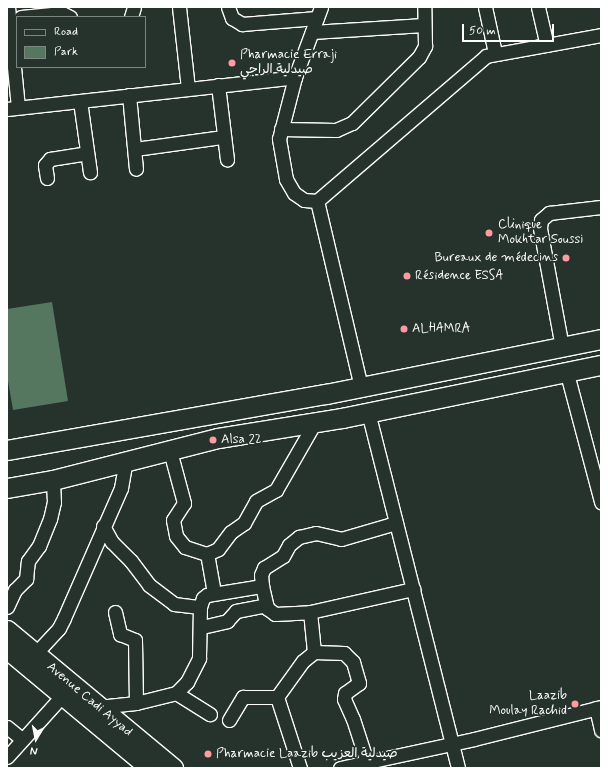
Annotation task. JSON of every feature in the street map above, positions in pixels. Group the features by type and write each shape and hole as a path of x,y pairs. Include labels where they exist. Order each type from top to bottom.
{"street":[{"path":"179,7 188,88"},
{"path":"228,7 232,18 242,24 319,12 295,77 281,129 280,154 286,179 294,193 304,200 317,201 474,64 496,53 601,35"},
{"path":"281,129 336,130 352,123 419,57 425,46 424,7"},
{"path":"485,7 496,53"},
{"path":"538,7 547,45"},
{"path":"65,12 12,16 13,108 295,77"},
{"path":"312,32 424,25"},
{"path":"218,85 223,137 227,159"},
{"path":"130,95 136,169"},
{"path":"80,101 90,172"},
{"path":"135,149 223,137"},
{"path":"47,178 45,165 50,159 88,153"},
{"path":"317,201 361,387"},
{"path":"562,347 540,228 542,220 549,213 601,207"},
{"path":"7,450 361,387 601,339"},
{"path":"7,488 53,480 218,438 314,424 566,370 601,365"},
{"path":"566,370 601,502"},
{"path":"368,412 413,589 450,744 458,768"},
{"path":"170,450 184,503 173,520 176,536 186,547 207,554 218,549 231,532 244,523 256,501 276,490 314,424"},
{"path":"35,654 58,628 121,488 126,461"},
{"path":"7,608 15,590 26,579 28,561 39,546 50,520 54,502 53,480"},
{"path":"396,523 341,539 316,533 304,535 293,541 278,561 264,568 261,575 266,605 269,611 275,614 310,612 413,589"},
{"path":"103,526 112,542 131,561 149,585 174,604 200,607"},
{"path":"207,554 214,593"},
{"path":"98,707 136,703 176,694 187,682 199,658 202,627 200,607 203,598 214,593 262,586"},
{"path":"202,627 227,621 236,611 266,605"},
{"path":"115,612 120,634 136,640 136,703"},
{"path":"310,612 314,652"},
{"name":"Avenue Cadi Ayyad","path":"7,630 173,768"},
{"name":"Avenue Cadi Ayyad","path":"7,649 147,767"},
{"path":"277,697 303,661 314,652 344,653 353,662 359,683 345,693 344,699 353,719 366,762"},
{"path":"176,694 210,714"},
{"path":"7,757 62,696"},
{"path":"229,720 243,698 277,697"},
{"path":"277,697 300,768"},
{"path":"340,768 450,744 598,707 601,730"},
{"path":"7,727 22,739"}],"green space":[{"path":"52,302 68,401 13,410 7,375 7,309"}],"place":[{"name":"Pharmacie Erraji صيدلية الراجي","path":"232,63"},
{"name":"Clinique Mokhtar Soussi","path":"489,233"},
{"name":"Bureaux de médecins","path":"566,258"},
{"name":"Résidence ESSA","path":"407,276"},
{"name":"ALHAMRA","path":"404,329"},
{"name":"Alsa 22","path":"213,440"},
{"name":"Laazib Moulay Rachid","path":"575,704"},
{"name":"Pharmacie Laazib صيدلية العزيب","path":"208,754"}]}
